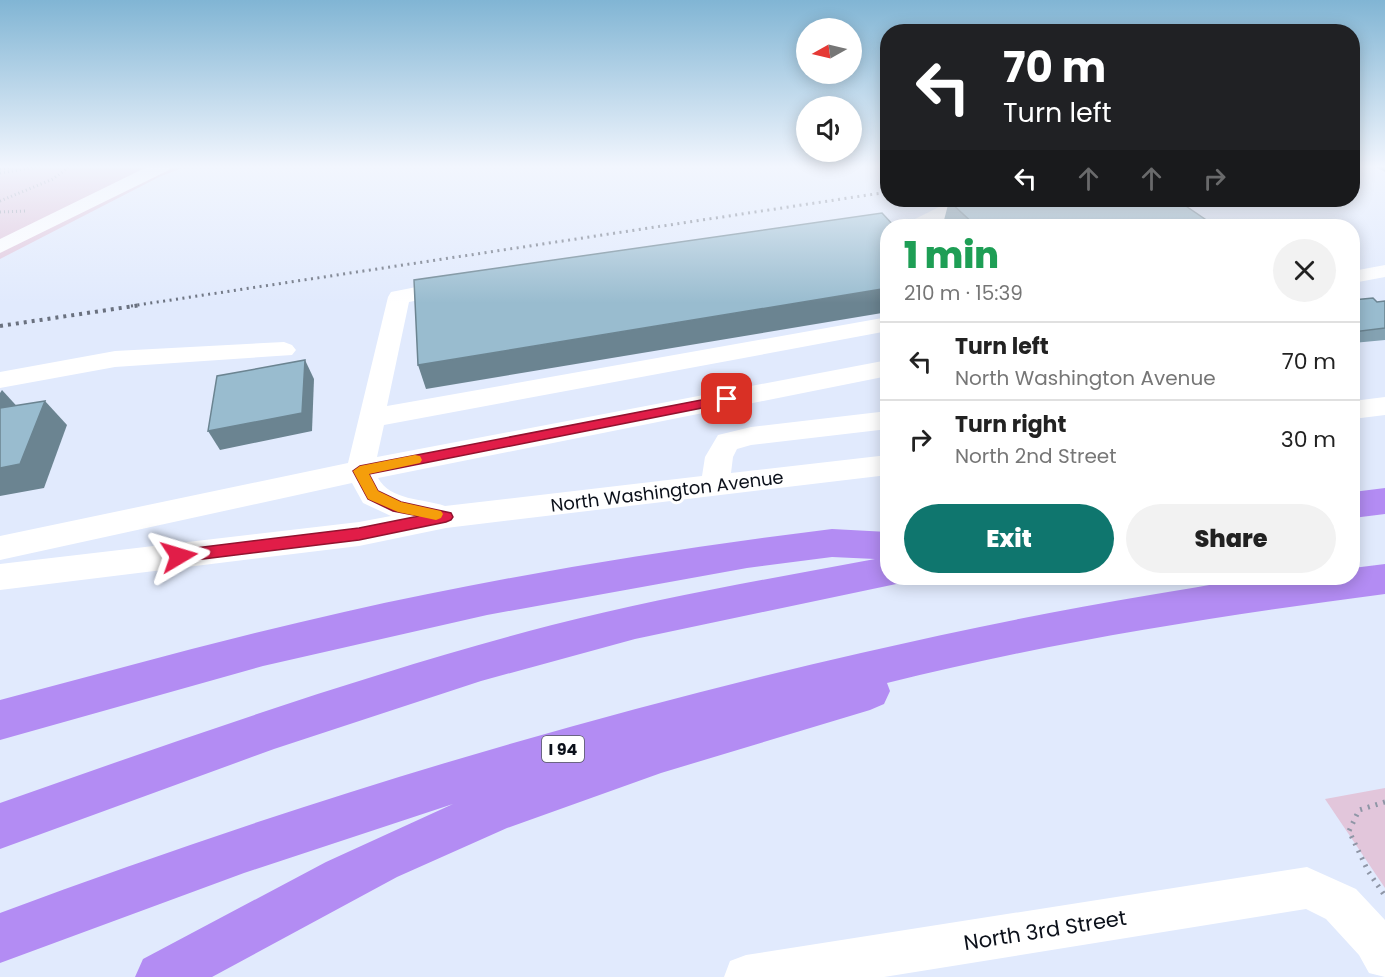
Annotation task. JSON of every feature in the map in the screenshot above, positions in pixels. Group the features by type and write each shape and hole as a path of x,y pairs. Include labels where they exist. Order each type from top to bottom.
{"highway":[{"path":"1360,504 1385,501"},
{"path":"0,720 273,646 487,599 747,554 831,543 880,546"},
{"path":"0,825 274,728 492,659 652,618 880,574"},
{"name":"I 94","path":"1360,582 1385,579"},
{"name":"I 94","path":"0,938 139,885 283,835 532,757 815,682 978,644 1140,613 1342,585"},
{"path":"161,977 362,868 456,826 532,796 631,762 1140,613"}],"street":[{"path":"0,246 70,212"},
{"path":"930,219 945,212"},
{"path":"1360,276 1385,271"},
{"path":"360,471 399,297 477,283"},
{"path":"371,418 880,325"},
{"path":"0,380 114,359 284,350"},
{"path":"0,548 360,471 880,370"},
{"path":"1360,409 1385,406"},
{"path":"715,486 719,457 728,442 751,436 880,421"},
{"name":"North Washington Avenue","path":"0,577 359,534 446,517 880,466"},
{"name":"North Washington Avenue","path":"360,471 373,495 398,507 446,517"},
{"name":"North 3rd Street","path":"746,977 1307,888 1341,904 1374,940 1385,957"}],"path":[{"path":"1385,802 1359,810 1349,831 1368,872 1385,896"}],"shaded area":[{"path":"0,212 92,212 0,259"},
{"path":"1385,788 1385,888 1325,799"}],"building":[{"path":"960,212 1194,212 1205,219 968,219"},
{"path":"882,213 888,219 880,219 880,289 418,365 414,280"},
{"path":"1373,298 1377,302 1385,301 1385,328 1360,331 1360,299"},
{"path":"305,360 302,413 208,431 217,376"},
{"path":"45,401 20,464 0,468 0,408"}],"railway":[{"path":"131,306 758,212"},
{"path":"0,326 141,305"}],"slow traffic":[{"path":"415,460 360,471 373,495 398,507 436,514"}],"route":[{"path":"179,556 359,534 446,517 398,507 373,495 360,471 727,399"}]}
